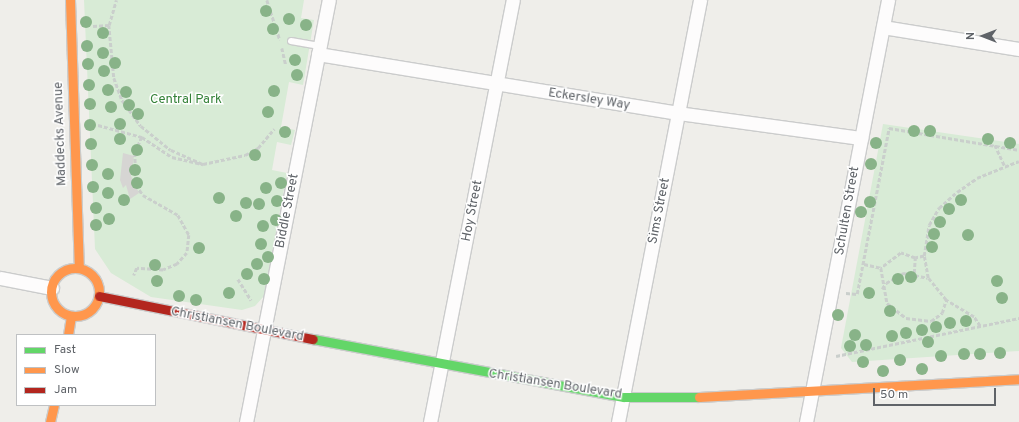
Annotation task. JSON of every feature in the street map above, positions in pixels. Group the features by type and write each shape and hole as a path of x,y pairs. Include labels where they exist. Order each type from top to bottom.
{"street":[{"name":"Maddecks Avenue","path":"70,0 79,268"},
{"name":"Biddle Street","path":"246,422 329,0"},
{"name":"Hoy Street","path":"430,422 513,0"},
{"name":"Sims Street","path":"618,422 700,0"},
{"name":"Schulten Street","path":"806,422 834,291 861,138 888,0"},
{"path":"883,27 1019,49"},
{"name":"Eckersley Way","path":"319,50 497,85 678,113 861,138"},
{"path":"79,268 96,280 99,296 87,313 72,316 58,308 52,288 64,270 79,268"},
{"path":"0,278 52,288"},
{"name":"Christiansen Boulevard","path":"99,296 441,365 624,396 812,393 1019,379"},
{"path":"68,334 72,316"},
{"path":"50,422 54,406"}],"lane":[{"path":"291,41 319,50"}],"path":[{"path":"116,0 109,25 109,49 122,100 152,137 203,164"},
{"path":"267,0 286,66"},
{"path":"93,26 109,25"},
{"path":"98,125 142,137 172,157 203,164 245,155 258,148 274,129"},
{"path":"834,291 857,294 890,128 1019,150"},
{"path":"134,275 137,268 164,270 176,264 187,253 189,235 178,216 143,195 136,185 135,153 142,137"},
{"path":"995,145 1005,166"},
{"path":"980,326 974,317 946,300 928,278 924,256 930,225 939,208 977,178 1019,161"},
{"path":"881,268 901,253 915,258 924,256"},
{"path":"914,273 915,258"},
{"path":"864,264 881,268"},
{"path":"881,268 882,289 887,303 897,313 916,320 937,318 946,300"},
{"path":"882,289 892,278 914,273 928,278"},
{"path":"238,279 251,300"},
{"path":"836,356 1019,318"}],"green space":[{"name":"Central Park","path":"84,0 304,0 301,18 314,20 303,85 289,82 281,127 295,130 291,145 277,142 272,170 287,173 264,296 255,306 242,310 151,297 111,273 95,249"},
{"path":"883,124 1019,144 1019,351 852,362 841,348"}],"building":[{"path":"123,153 134,156 131,176 139,193 130,199 126,185 123,188 120,180"}],"traffic: fast":[{"path":"313,339 624,397 699,397"}],"traffic: slow":[{"path":"70,0 79,268"},
{"path":"75,268 84,270 92,275 97,283 99,292 97,301 92,309 84,314 75,316 66,314 58,309 53,301 51,292 53,283 58,275 66,270 75,268"},
{"path":"68,334 71,316"},
{"path":"699,397 1019,379"},
{"path":"50,422 54,406"}],"traffic: jam":[{"path":"99,296 313,339"}]}
